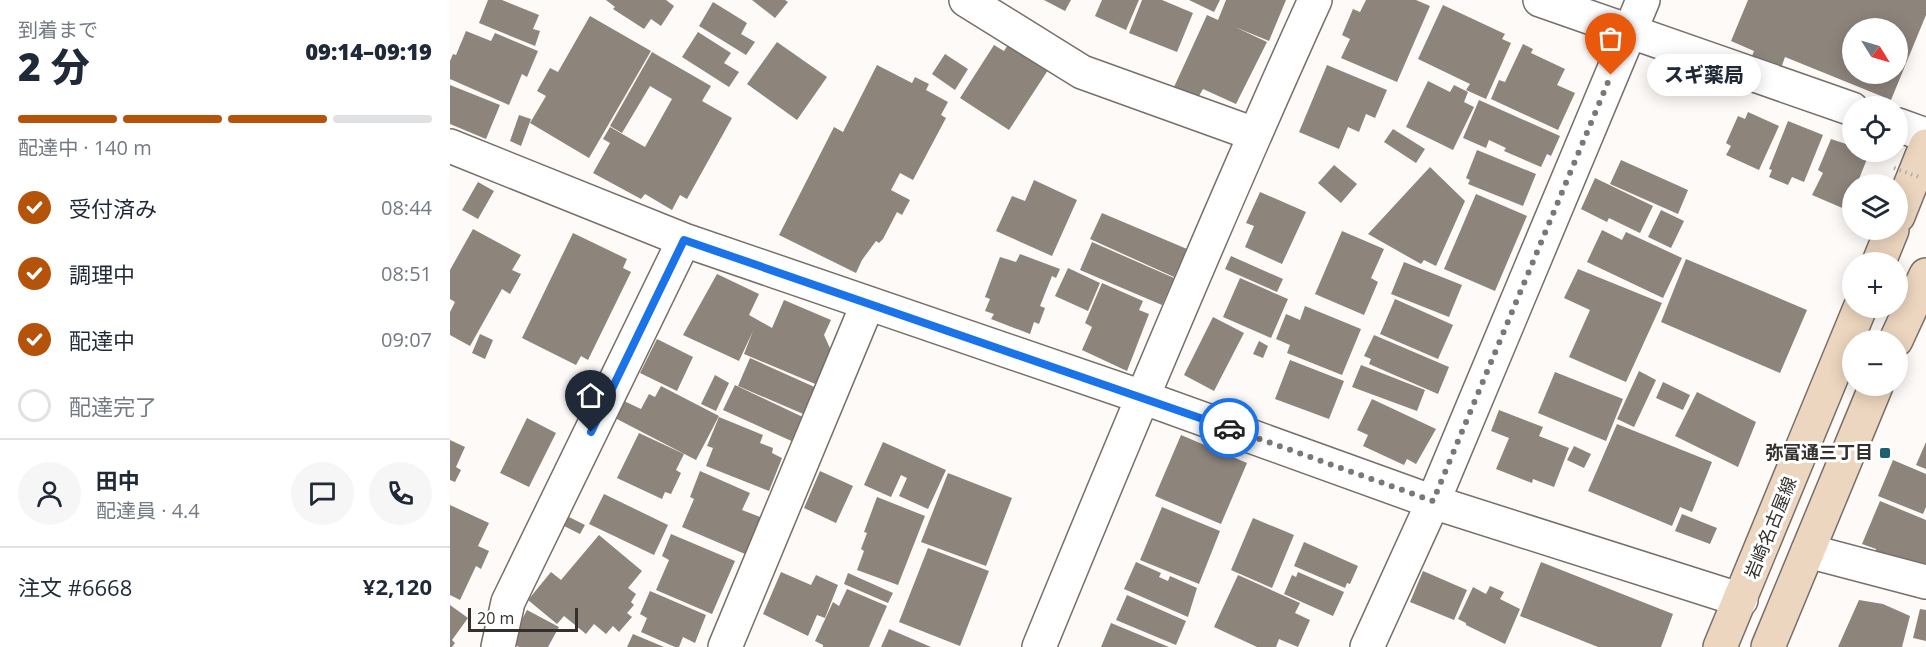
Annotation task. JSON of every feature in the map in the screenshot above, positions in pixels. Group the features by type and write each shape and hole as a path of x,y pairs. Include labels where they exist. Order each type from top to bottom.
{"main road":[{"path":"1908,191 1926,146"},
{"path":"1901,330 1926,275"},
{"name":"岩崎名古屋線","path":"1720,647 1856,318"},
{"path":"1768,647 1872,396"}],"street":[{"path":"966,0 1082,72 1254,134"},
{"path":"1039,647 1254,134 1315,0"},
{"path":"1540,0 1842,106"},
{"path":"1367,647 1433,501 1642,0"},
{"path":"1908,129 1926,135"},
{"path":"450,146 684,240 1142,397 1433,501 1741,600"},
{"path":"498,647 508,602 684,240"},
{"path":"725,647 868,303"},
{"path":"1808,551 1926,582"}],"path":[{"path":"1894,168 1922,178"}],"building":[{"path":"488,0 502,0 539,15 533,29 540,31 535,46 479,23"},
{"path":"606,0 666,0 674,6 661,26 651,19 644,29 613,9 615,7"},
{"path":"752,0 785,0 788,2 775,18"},
{"path":"1044,0 1071,0 1065,11"},
{"path":"1102,0 1139,0 1126,30 1095,16"},
{"path":"1142,0 1162,0 1193,13 1177,52 1129,33"},
{"path":"1189,0 1220,0 1214,12"},
{"path":"1226,0 1286,0 1269,41 1235,27 1267,42 1236,104 1203,89 1198,98 1174,87 1207,15 1218,20"},
{"path":"1366,0 1416,0 1430,6 1397,82 1341,58 1350,39 1342,35 1353,9 1360,12"},
{"path":"1748,0 1926,0 1926,15 1908,59 1908,18 1842,18 1842,80 1785,57 1781,68 1752,56 1754,51 1731,41"},
{"path":"713,2 747,23 741,34 755,42 746,55 699,26"},
{"path":"1443,5 1505,34 1502,39 1511,43 1486,99 1466,90 1470,84 1418,59"},
{"path":"590,16 651,51 589,158 530,123 546,96 537,91 550,68 558,72"},
{"path":"466,31 491,41 495,33 538,51 527,77 522,74 509,105 450,79 450,61 453,54 456,55"},
{"path":"698,32 731,53 724,63 739,72 729,87 682,57"},
{"path":"1011,40 1052,64 1009,130 960,98 994,45 1004,51"},
{"path":"777,42 827,77 797,120 747,84"},
{"path":"1523,44 1533,49 1531,53 1565,69 1557,85 1575,93 1558,130 1491,99 1499,80 1505,82"},
{"path":"652,52 711,86 702,101 732,118 687,199 680,195 672,210 645,194 641,199 593,173 610,143 603,139 610,127 645,147 672,99 650,86 622,133 610,126"},
{"path":"945,54 968,69 955,90 932,74"},
{"path":"877,65 912,83 915,77 929,84 926,90 948,102 941,115 946,118 913,180 900,173 891,190 910,200 902,215 897,212 883,239 879,243 876,241 862,260 856,273 779,235 834,127 843,132"},
{"path":"1327,65 1387,90 1375,118 1366,114 1359,132 1348,127 1339,149 1299,132"},
{"path":"1428,81 1450,92 1454,85 1468,92 1464,102 1474,107 1453,150 1406,127"},
{"path":"1852,84 1898,84 1893,96 1881,96"},
{"path":"450,85 500,105 486,139 450,124"},
{"path":"1479,100 1560,136 1551,156 1547,154 1541,167 1504,151 1506,148 1489,140 1486,148 1463,138"},
{"path":"1748,112 1779,126 1759,170 1726,155 1731,146 1726,143 1738,116 1745,119"},
{"path":"519,115 531,119 521,146 510,141"},
{"path":"1788,121 1823,135 1804,182 1792,177 1788,185 1769,177 1772,170 1769,169"},
{"path":"1393,129 1425,149 1416,163 1384,142"},
{"path":"1831,139 1842,143 1842,162 1866,162 1861,174 1842,174 1842,208 1812,195 1823,173 1818,170"},
{"path":"1477,150 1536,174 1523,206 1468,184 1470,180 1466,178"},
{"path":"1621,160 1688,190 1678,214 1610,184"},
{"path":"1334,165 1357,184 1341,203 1318,183"},
{"path":"1430,167 1465,201 1436,266 1424,260 1421,264 1368,234"},
{"path":"1595,178 1653,206 1640,233 1609,218 1607,222 1581,209"},
{"path":"1034,180 1077,200 1052,256 996,231 1012,196 1025,201"},
{"path":"478,182 494,191 478,219 462,210"},
{"path":"1260,192 1306,212 1282,264 1245,247 1254,226 1246,223"},
{"path":"1476,194 1527,216 1495,291 1444,269"},
{"path":"1661,210 1684,221 1671,248 1648,237"},
{"path":"1102,213 1187,249 1174,277 1090,239"},
{"path":"473,229 521,255 512,270 521,274 510,294 502,289 470,346 450,335 450,312 455,302 450,299 450,270"},
{"path":"1602,230 1622,240 1626,232 1682,258 1663,298 1587,262"},
{"path":"1342,231 1384,249 1371,278 1378,282 1364,315 1315,294"},
{"path":"573,233 627,259 623,268 631,272 588,360 581,356 576,365 522,338"},
{"path":"1092,242 1174,278 1162,305 1080,270"},
{"path":"1020,254 1060,269 1056,278 1052,276 1040,306 1045,308 1039,324 1034,322 1030,334 991,319 994,314 985,311 990,299 985,297 1000,257 1016,262"},
{"path":"1231,256 1283,279 1277,292 1225,269"},
{"path":"1686,259 1807,310 1780,373 1661,322"},
{"path":"1404,262 1462,285 1449,317 1391,294"},
{"path":"1068,268 1100,283 1088,311 1055,296"},
{"path":"1578,269 1662,303 1626,382 1569,357 1590,310 1564,298"},
{"path":"717,274 759,294 749,315 772,328 784,300 831,320 824,335 833,355 820,386 744,354 753,331 739,361 683,335"},
{"path":"1240,278 1288,299 1271,338 1223,317"},
{"path":"1102,283 1143,301 1139,310 1149,314 1127,371 1082,350 1092,327 1085,323"},
{"path":"1395,299 1453,325 1438,359 1380,334"},
{"path":"1305,306 1361,329 1342,375 1287,353 1290,345 1276,339 1286,314 1300,320"},
{"path":"1213,317 1244,333 1214,391 1184,375"},
{"path":"480,334 493,340 485,359 472,353"},
{"path":"1374,335 1449,367 1438,394 1369,364 1371,359 1364,356"},
{"path":"657,339 693,357 677,391 640,373"},
{"path":"1259,341 1268,346 1263,358 1253,354"},
{"path":"750,358 819,389 808,416 738,386"},
{"path":"1290,360 1344,381 1329,419 1275,399"},
{"path":"1361,365 1425,390 1417,411 1352,387"},
{"path":"1639,371 1656,380 1634,427 1617,419"},
{"path":"1555,372 1623,399 1606,441 1538,413"},
{"path":"715,375 729,383 716,411 701,404"},
{"path":"1663,382 1690,395 1683,410 1656,398"},
{"path":"735,385 807,419 796,443 723,410"},
{"path":"661,386 719,416 696,460 615,418 624,401 641,409 649,394 655,397"},
{"path":"1697,392 1756,422 1738,467 1675,436"},
{"path":"1372,399 1436,429 1416,464 1407,459 1404,465 1363,446 1368,435 1357,430"},
{"path":"1499,410 1543,427 1539,436 1569,448 1554,487 1533,479 1532,483 1496,469 1509,438 1491,431"},
{"path":"719,417 763,435 760,443 773,448 772,453 782,458 769,491 706,466 713,448 707,446"},
{"path":"527,418 556,433 529,487 500,473"},
{"path":"1617,424 1712,462 1692,512 1680,507 1672,526 1588,491"},
{"path":"639,433 684,454 676,470 681,473 671,494 665,492 662,499 617,478"},
{"path":"1181,435 1247,463 1221,524 1155,496"},
{"path":"450,440 465,447 456,467 461,470 455,482 450,480"},
{"path":"883,442 946,470 928,509 899,496 907,478 901,475 891,497 864,485"},
{"path":"1926,442 1926,469 1916,465"},
{"path":"1574,446 1591,454 1584,468 1567,460"},
{"path":"1893,460 1926,474 1926,507 1923,514 1878,496"},
{"path":"700,471 750,493 742,510 768,520 752,557 682,527 694,499 690,497"},
{"path":"820,471 853,486 836,523 804,508"},
{"path":"948,473 1012,498 986,566 921,542"},
{"path":"604,494 668,525 654,555 589,524"},
{"path":"877,497 925,516 898,585 857,570 864,551 861,549 867,533 864,532"},
{"path":"1880,501 1926,520 1926,567 1874,557 1876,549 1862,544"},
{"path":"450,505 489,523 478,546 489,551 481,569 476,566 460,600 450,595"},
{"path":"1162,507 1220,531 1199,584 1140,560"},
{"path":"1682,514 1717,528 1710,544 1675,531"},
{"path":"569,517 585,525 580,534 564,526"},
{"path":"1253,518 1294,535 1272,588 1231,570"},
{"path":"671,534 735,561 712,614 656,590 669,560 662,556"},
{"path":"599,535 642,571 628,588 636,594 631,602 634,605 627,613 632,617 619,632 613,626 606,634 594,624 586,634 564,616 557,624 528,600 551,572 561,580"},
{"path":"1304,542 1358,566 1350,584 1347,583 1345,588 1294,566"},
{"path":"928,548 989,571 960,646 899,622"},
{"path":"1136,562 1161,573 1159,577 1168,581 1170,576 1197,588 1188,617 1124,589"},
{"path":"1541,562 1673,614 1661,647 1598,647 1520,616"},
{"path":"1423,571 1467,590 1454,620 1410,602"},
{"path":"781,572 811,585 816,575 838,585 825,618 817,615 808,636 763,614"},
{"path":"1298,572 1344,592 1333,616 1284,594 1292,575 1296,577"},
{"path":"848,573 893,593 888,603 844,584"},
{"path":"1238,575 1300,603 1295,613 1310,620 1298,647 1279,639 1276,647 1257,647 1214,627"},
{"path":"1490,586 1504,592 1500,599 1520,609 1505,644 1458,619 1473,587 1486,594"},
{"path":"847,589 887,606 869,647 823,647 815,641 833,602 839,606"},
{"path":"650,591 706,615 695,643 683,637 679,647 675,647 641,632 647,618 640,614"},
{"path":"1127,595 1186,621 1176,645 1116,620"},
{"path":"1859,600 1883,604 1910,616 1902,647 1838,647"},
{"path":"450,605 468,618 452,640 455,643 452,647 450,647"},
{"path":"1920,609 1926,610 1926,641 1913,638"},
{"path":"527,610 559,627 548,647 519,647 510,642"},
{"path":"1111,623 1169,647 1101,647"},
{"path":"889,629 931,647 881,647"},
{"path":"633,634 664,647 627,647"}],"way so far":[{"path":"1229,428 1433,501 1611,75"}],"place":[{"name":"スギ薬局","path":"1611,75"},
{"name":"弥富通三丁目","path":"1885,453"}],"route":[{"path":"591,432 684,240 1229,428"}]}
